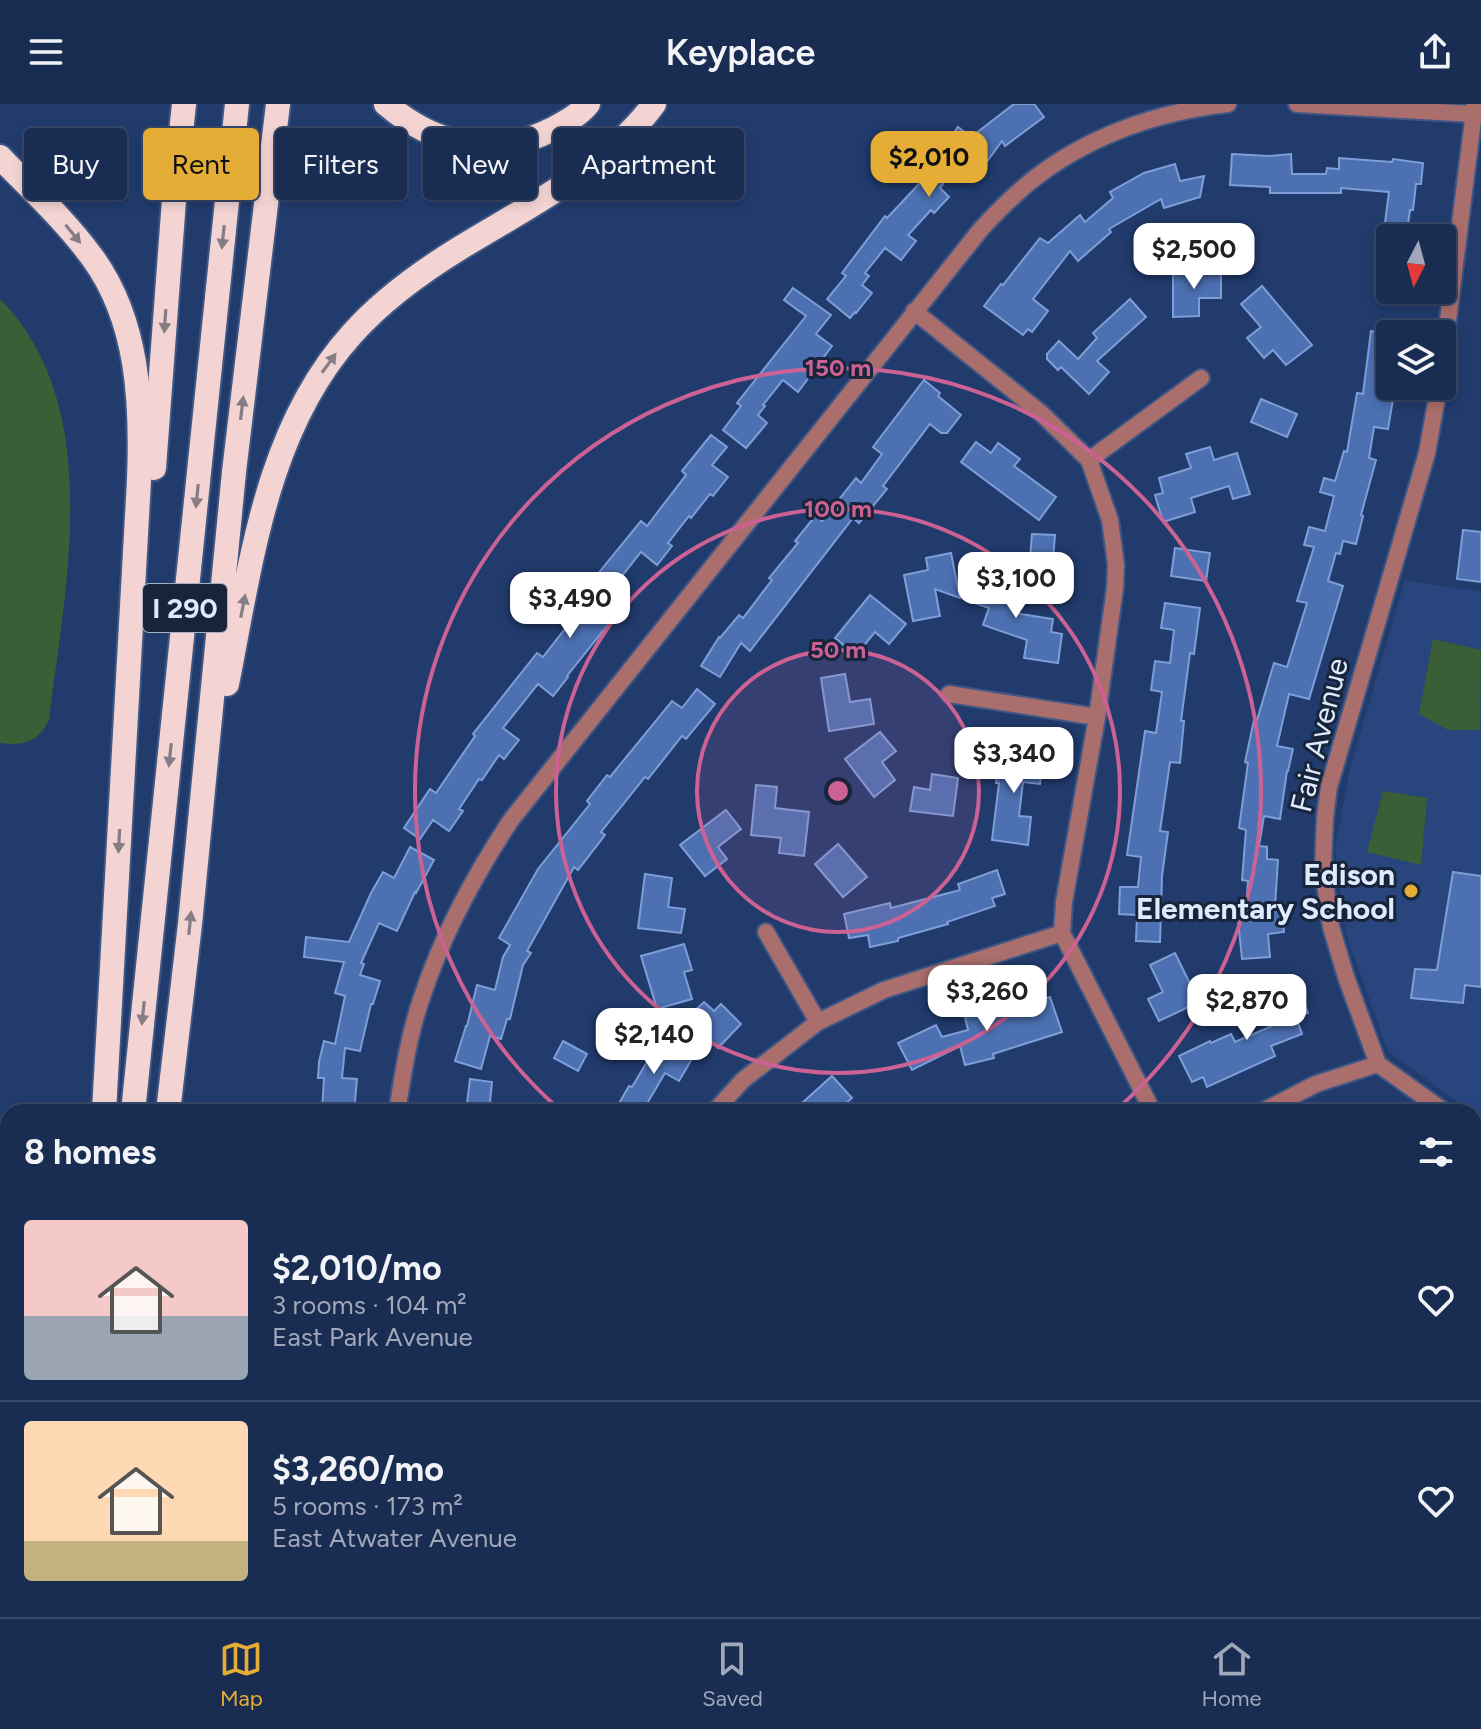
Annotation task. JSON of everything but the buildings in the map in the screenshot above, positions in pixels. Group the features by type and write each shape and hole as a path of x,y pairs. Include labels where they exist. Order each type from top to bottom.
{"highway":[{"path":"121,806 157,436 184,104"},
{"name":"I 290","path":"134,1104 237,104"},
{"name":"I 290","path":"169,1104 190,924 234,472 278,104"},
{"path":"386,104 403,118 434,135 460,143 489,145 539,136 582,111 588,104"},
{"path":"197,847 259,528 275,470 291,430 319,378 351,335 408,282 600,159 643,119 654,104"},
{"path":"0,157 64,223 93,259 114,296 136,369 140,453 104,1104"}],"street":[{"path":"398,1104 405,1058 421,999 442,941 480,866 511,820 981,229 1027,184 1101,138 1181,111 1228,104"},
{"path":"1297,104 1474,109 1448,320"},
{"path":"914,311 1041,413 1089,460 1110,520 1116,565 1115,588 1097,717 1064,902 1062,933 1149,1104"},
{"path":"1089,460 1201,378"},
{"name":"Fair Avenue","path":"1378,1064 1331,927 1323,868 1325,817 1329,787 1344,731 1427,453 1436,400"},
{"path":"949,694 1097,717"},
{"path":"766,932 818,1022"},
{"path":"721,1104 743,1080 818,1022 884,990 1062,933"},
{"path":"1277,1104 1316,1084 1378,1064 1434,1104"}],"shaded area":[{"name":"Edison Elementary School","path":"1405,580 1481,592 1481,1104 1460,1104 1388,1051 1346,934 1335,849 1350,769"}],"green space":[{"path":"0,299 33,342 55,391 66,444 70,500 63,613 49,720 35,738 16,744 0,743"},
{"path":"1433,639 1481,650 1480,730 1448,730 1419,714"},
{"path":"1383,791 1427,798 1421,865 1367,852"}],"place":[{"name":"Edison Elementary School","path":"1411,891"}]}
